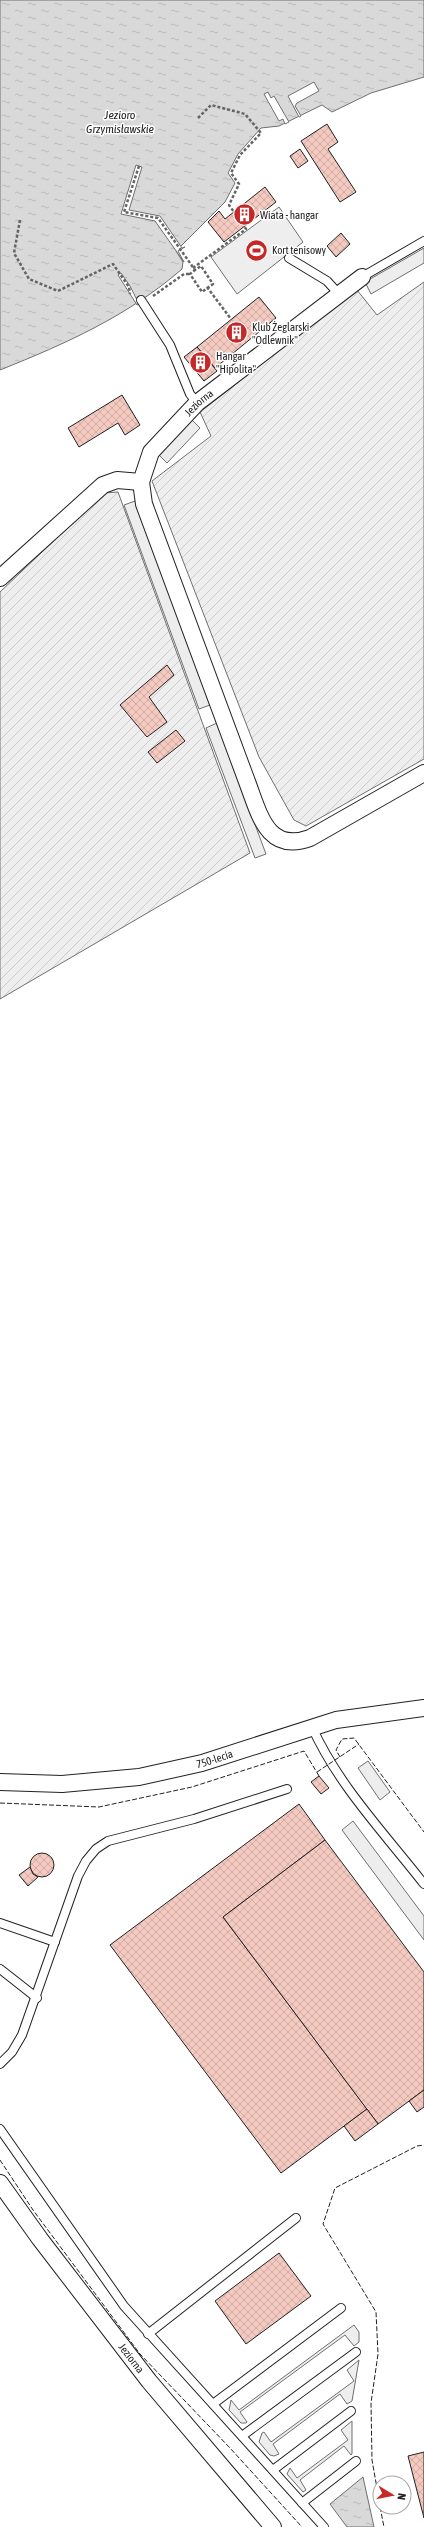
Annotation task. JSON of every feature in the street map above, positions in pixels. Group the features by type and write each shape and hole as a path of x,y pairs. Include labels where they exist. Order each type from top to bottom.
{"street":[{"name":"Jeziorna","path":"141,482 150,452 197,403 338,293 362,277"},
{"path":"0,578 103,486 117,480 141,482 144,504 249,787 262,820 272,834 282,840 292,842 310,838 424,773"},
{"name":"750-lecia","path":"0,1782 41,1785 85,1784 152,1775 202,1763 312,1726 353,1717 424,1708"},
{"name":"Jeziorna","path":"0,2182 40,2239 139,2368 273,2527"}],"lane":[{"name":"Jeziorna","path":"362,277 424,241"},
{"path":"289,258 327,281 338,293"},
{"path":"140,301 170,345 190,394 197,403"},
{"path":"312,1726 327,1756 342,1780 424,1884"},
{"path":"0,2064 18,2043 37,1998 55,1942 84,1866 96,1849 108,1841 194,1819 287,1789"},
{"path":"0,1923 55,1942"},
{"path":"0,1969 37,1998"},
{"path":"0,2129 124,2306 324,2527"},
{"path":"148,2334 296,2218"},
{"path":"213,2404 341,2308"},
{"path":"242,2436 356,2352"},
{"path":"273,2470 351,2411"},
{"path":"302,2503 356,2461"}],"path":[{"path":"198,118 211,105 245,114 261,133 240,155 231,173 239,184 229,205 234,212"},
{"path":"139,166 124,212 158,218 194,269"},
{"path":"20,220 14,254 30,280 58,291 113,264 140,301 184,274 190,274"},
{"path":"190,274 194,269 246,229 244,226"},
{"path":"190,274 202,292 213,284 200,266 194,269"},
{"path":"207,287 231,319"}],"shaded area":[{"name":"Kort tenisowy","path":"279,207 303,242 237,294 211,257"},
{"path":"424,248 424,263 371,294 365,282"},
{"path":"424,282 424,759 306,826 294,820 259,757 152,481 211,436 200,412 357,290 377,315"},
{"path":"191,419 200,428 167,463 158,454"},
{"path":"118,492 250,853 0,999 0,592 104,493"},
{"path":"135,501 210,705 199,709 124,505"},
{"path":"217,723 266,854 255,858 206,728"},
{"path":"368,1761 390,1792 380,1800 358,1768"},
{"path":"353,1821 424,1916 424,1940 342,1830"},
{"path":"354,2325 359,2332 359,2342 354,2346 345,2335 240,2412 247,2422 246,2423 241,2423 229,2410 231,2400 239,2410"},
{"path":"359,2360 352,2401 347,2404 340,2394 273,2444 279,2454 274,2456 270,2455 259,2442 262,2433 264,2432 271,2442 354,2381 347,2370"},
{"path":"352,2421 352,2454 351,2455 344,2446 300,2480 306,2490 303,2492 287,2474 290,2468 297,2478 348,2440 341,2430"}],"water":[{"name":"Jezioro Grzymisławskie","path":"0,0 424,0 424,77 371,93 332,112 322,105 279,126 261,128 238,154 228,173 235,183 225,202 176,251 183,262 182,269 161,286 118,315 72,339 0,370"},
{"path":"363,2477 374,2527 347,2527 330,2504"}],"pier":[{"path":"314,82 319,91 297,103 295,106 301,116 299,117 288,96"},
{"path":"268,92 271,98 274,96 289,122 285,124 283,119 279,121 264,94"},
{"path":"136,165 142,167 129,210 160,216 182,248 185,247 178,251 184,262 155,221 121,214"},
{"path":"121,273 130,286 139,304 137,305 118,275"}],"building":[{"path":"327,124 338,142 328,149 356,192 340,202 301,141"},
{"path":"300,149 308,161 298,168 290,156"},
{"name":"Wiata - hangar","path":"265,187 276,202 224,242 208,222 219,211 225,219"},
{"path":"341,233 350,244 336,257 327,246"},
{"name":"Klub Żeglarski \"Odlewnik\"","path":"259,297 276,318 215,368 197,347"},
{"name":"Hangar \"Hipolita\"","path":"197,347 217,371 204,381 184,357"},
{"path":"122,395 140,425 125,435 118,423 79,447 68,428"},
{"path":"167,665 174,675 149,697 167,722 147,737 120,705"},
{"path":"176,730 185,741 157,763 148,752"},
{"path":"319,1776 329,1788 321,1794 311,1782"},
{"path":"299,1804 325,1840 223,1917 367,2109 281,2173 110,1945"},
{"path":"325,1840 424,1972 424,2090 378,2124 223,1917"},
{"path":"42,1853 51,1856 54,1865 51,1874 42,1877 33,1874 30,1865 33,1856"},
{"path":"30,1867 33,1874 38,1877 28,1886 19,1875"},
{"path":"424,2090 424,2107 417,2112 409,2101"},
{"path":"367,2109 378,2124 355,2141 344,2126"},
{"path":"279,2253 311,2296 246,2344 215,2301"},
{"path":"424,2452 424,2518 408,2456"}],"fence":[{"path":"340,1757 336,1750 342,1739 354,1738 424,1832"},
{"path":"317,1772 359,1744"},
{"path":"0,1803 99,1807 192,1787 304,1751 319,1776"},
{"path":"375,2475 372,2460 371,2403 378,2354 376,2312 323,2224 335,2188 417,2146 424,2145"},
{"path":"0,2160 33,2210 140,2354 230,2448 302,2527"},
{"path":"382,2515 384,2527"}],"place":[{"name":"Wiata - hangar","path":"244,215"},
{"name":"Kort tenisowy","path":"257,250"},
{"name":"Klub Żeglarski \"Odlewnik\"","path":"236,333"},
{"name":"Hangar \"Hipolita\"","path":"200,362"}]}
